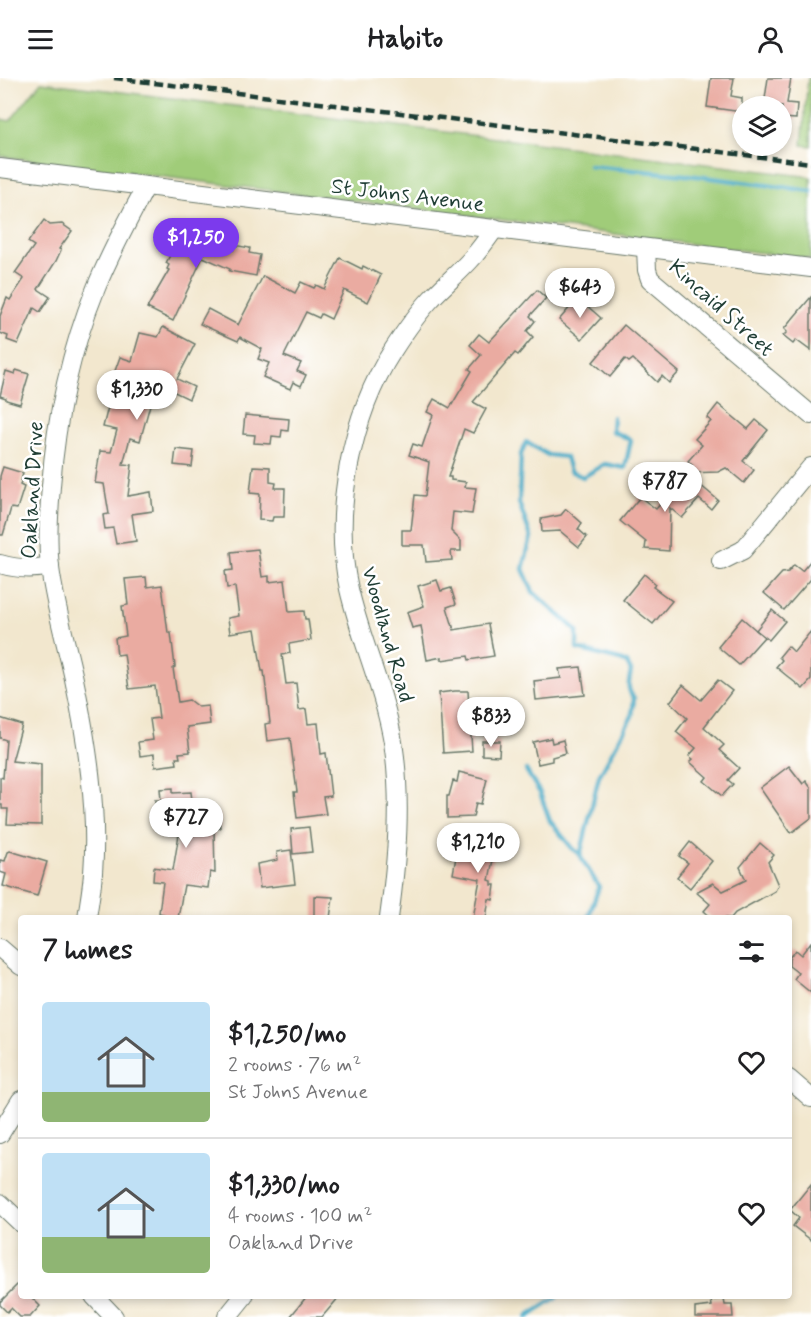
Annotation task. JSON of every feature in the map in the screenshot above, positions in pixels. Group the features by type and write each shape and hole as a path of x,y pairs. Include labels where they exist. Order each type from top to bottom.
{"street":[{"name":"St Johns Avenue","path":"0,168 811,268"},
{"name":"Oakland Drive","path":"87,915 93,872 94,831 90,776 80,712 50,566 49,517 54,450 59,409 72,356 96,287 146,186"},
{"name":"Woodland Road","path":"389,915 397,865 398,822 394,757 385,705 349,590 343,527 345,495 355,437 367,400 392,350 429,300 472,259 495,228"},
{"name":"Kincaid Street","path":"646,248 647,270 650,279 811,415"},
{"path":"721,561 743,550 811,467"},
{"path":"0,564 15,568 40,569 50,566"},
{"path":"0,948 18,963"},
{"path":"792,1082 811,1098"},
{"path":"0,1134 18,1105"},
{"path":"0,1203 18,1220"},
{"path":"97,1299 114,1317"},
{"path":"227,1317 242,1299"}],"green space":[{"path":"808,78 811,78 811,146 802,145"},
{"path":"41,82 811,177 811,259 0,156 0,119 10,121"}],"building":[{"path":"711,78 734,78 731,96 732,111 707,107"},
{"path":"768,78 791,78 788,96 765,96"},
{"path":"792,104 797,104 796,119 792,119"},
{"path":"44,220 50,225 62,224 72,231 59,249 61,250 56,261 38,289 50,297 40,312 34,308 18,344 7,340 8,336 0,333 0,316 7,298 10,300 24,279 15,273 34,246 28,242"},
{"path":"177,229 233,250 234,245 250,248 249,253 260,255 256,276 229,271 230,269 203,257 173,321 147,308 169,270 167,269 169,265 166,263 176,244 172,242"},
{"path":"340,258 381,275 368,302 344,290 331,319 321,314 319,318 306,312 284,356 301,363 297,371 306,375 301,386 293,382 290,389 263,377 269,363 258,359 262,349 240,337 238,341 200,324 208,309 238,325 263,276 295,293 301,282 314,288 316,285 324,289"},
{"path":"537,290 546,298 530,316 535,321 527,331 533,337 518,355 515,353 473,402 486,409 473,433 464,429 448,477 451,477 451,480 466,482 465,487 476,488 472,514 453,512 451,531 461,541 461,551 451,551 452,560 426,562 424,545 402,545 402,530 411,530 415,495 425,496 429,462 409,455 413,444 422,447 433,415 427,412 434,399 450,408 472,371 469,369 481,355 470,345 479,334 489,342"},
{"path":"811,297 811,351 796,340 793,344 783,336 787,332 784,329"},
{"path":"578,298 601,318 582,339 559,320"},
{"path":"624,325 679,372 669,383 662,376 657,382 633,359 629,362 625,359 610,377 593,362"},
{"path":"163,327 195,344 177,379 194,387 189,399 156,383 140,441 130,438 123,464 132,465 128,496 151,492 153,511 132,514 136,541 116,544 113,528 105,529 103,515 109,514 104,484 95,483 100,451 111,452 117,430 103,427 114,383 111,382 120,357 132,361 140,333 158,337"},
{"path":"16,370 29,374 20,404 0,396 6,371 15,374"},
{"path":"718,404 748,429 756,420 768,430 743,461 754,470 744,483 726,468 718,472 688,473 693,466 688,461 702,445 695,439 711,421 707,418"},
{"path":"245,415 289,419 288,431 282,430 281,437 272,436 271,444 254,443 255,435 243,434"},
{"path":"176,449 194,451 192,467 174,465"},
{"path":"253,466 270,467 270,482 276,483 275,488 285,488 284,517 273,517 272,521 259,520 260,494 250,493"},
{"path":"3,467 23,473 20,485 24,487 17,509 11,508 3,535 0,535 0,476"},
{"path":"687,474 718,500 711,509 699,499 682,518 670,508 669,551 645,549 646,542 620,521 640,497 656,509"},
{"path":"566,509 582,523 578,529 587,537 579,547 560,531 542,532 541,519 561,515"},
{"path":"258,549 262,577 269,576 269,582 285,580 289,612 304,611 305,619 308,619 311,640 289,644 290,653 282,655 286,684 296,683 299,710 306,709 308,724 318,723 321,754 326,753 331,796 323,797 326,814 297,818 294,792 297,792 290,738 267,741 265,724 270,723 264,671 262,671 255,629 230,633 228,618 239,616 235,587 227,588 225,571 233,570 231,552"},
{"path":"811,560 811,579 784,610 764,593 782,573 788,572 794,565 802,571"},
{"path":"644,574 656,584 653,587 672,601 653,624 623,600"},
{"path":"146,577 147,587 162,585 168,633 171,633 178,702 189,700 198,707 208,706 210,724 187,727 190,752 179,753 180,758 176,758 177,764 155,767 154,754 140,756 138,742 153,740 150,719 159,718 155,686 129,689 124,654 117,655 115,638 126,636 122,606 128,605 125,579"},
{"path":"437,580 441,591 451,588 456,604 447,607 454,630 488,624 494,656 469,660 468,656 427,660 421,626 412,628 407,612 424,606 418,586"},
{"path":"772,610 785,621 769,640 756,630"},
{"path":"742,618 764,637 739,665 718,647"},
{"path":"811,631 811,680 803,689 776,667 782,660 779,657 788,646 794,652"},
{"path":"581,667 585,695 536,700 534,681 561,678 559,669"},
{"path":"718,680 732,691 704,727 724,745 719,750 739,768 728,780 733,784 722,796 704,781 707,777 690,762 693,759 689,756 696,748 676,732 687,718 670,702 683,685 701,700"},
{"path":"468,691 472,751 443,753 439,693"},
{"path":"0,718 22,725 12,761 41,764 41,825 7,824 8,809 2,809 0,805 0,777 3,778 6,740 0,738"},
{"path":"551,738 552,743 563,740 566,753 552,757 552,761 538,764 533,742"},
{"path":"482,741 500,741 499,756 482,755"},
{"path":"789,766 803,784 806,781 811,788 811,818 791,833 760,788"},
{"path":"459,772 487,779 481,804 476,803 473,817 447,818 447,796 449,796 453,781 457,782"},
{"path":"173,788 173,793 191,792 193,809 204,809 205,812 209,811 209,815 219,814 220,828 214,829 215,873 210,872 208,888 184,885 179,915 159,913 163,882 153,881 154,867 173,870 181,822 162,824 159,813 156,814 155,800 161,800 160,789"},
{"path":"309,827 312,852 293,854 291,829"},
{"path":"480,841 496,844 489,880 492,881 492,885 495,885 493,900 489,899 486,915 474,915 480,879 453,874 457,851 477,855"},
{"path":"690,842 712,861 690,888 677,877 688,863 679,856"},
{"path":"760,843 774,855 768,862 778,885 775,891 733,915 709,915 704,911 710,904 696,892 713,883 723,891 746,880 740,867"},
{"path":"291,850 295,884 260,888 257,864 278,860 277,852"},
{"path":"10,851 47,862 37,896 3,886 6,874 0,872 0,860 5,861"},
{"path":"314,896 333,897 330,915 314,915"},
{"path":"811,942 811,993 794,979 798,973 792,968 792,954 795,950 801,955"},
{"path":"811,1184 811,1240 793,1226 799,1218 792,1212 792,1208"},
{"path":"18,1284 18,1299 33,1299 40,1306 30,1317 20,1317 11,1308 7,1312 0,1302"},
{"path":"305,1299 337,1299 322,1317 290,1317"},
{"path":"724,1299 725,1305 732,1305 733,1317 695,1317 695,1308 712,1306 711,1300"}],"waterway":[{"path":"589,166 696,176 811,191"},
{"path":"589,915 599,887 580,856 599,776 632,716 634,698 629,685 631,671 627,663 620,660 577,649 577,631 533,592 523,569 531,537 519,503 521,454 526,442 548,455 566,457 570,471 583,477 605,464 625,468 631,440 612,431 613,417"},
{"path":"526,770 540,793 550,821 572,848 580,854"},
{"path":"527,1317 555,1299"}],"railway":[{"path":"114,78 811,163"}]}
